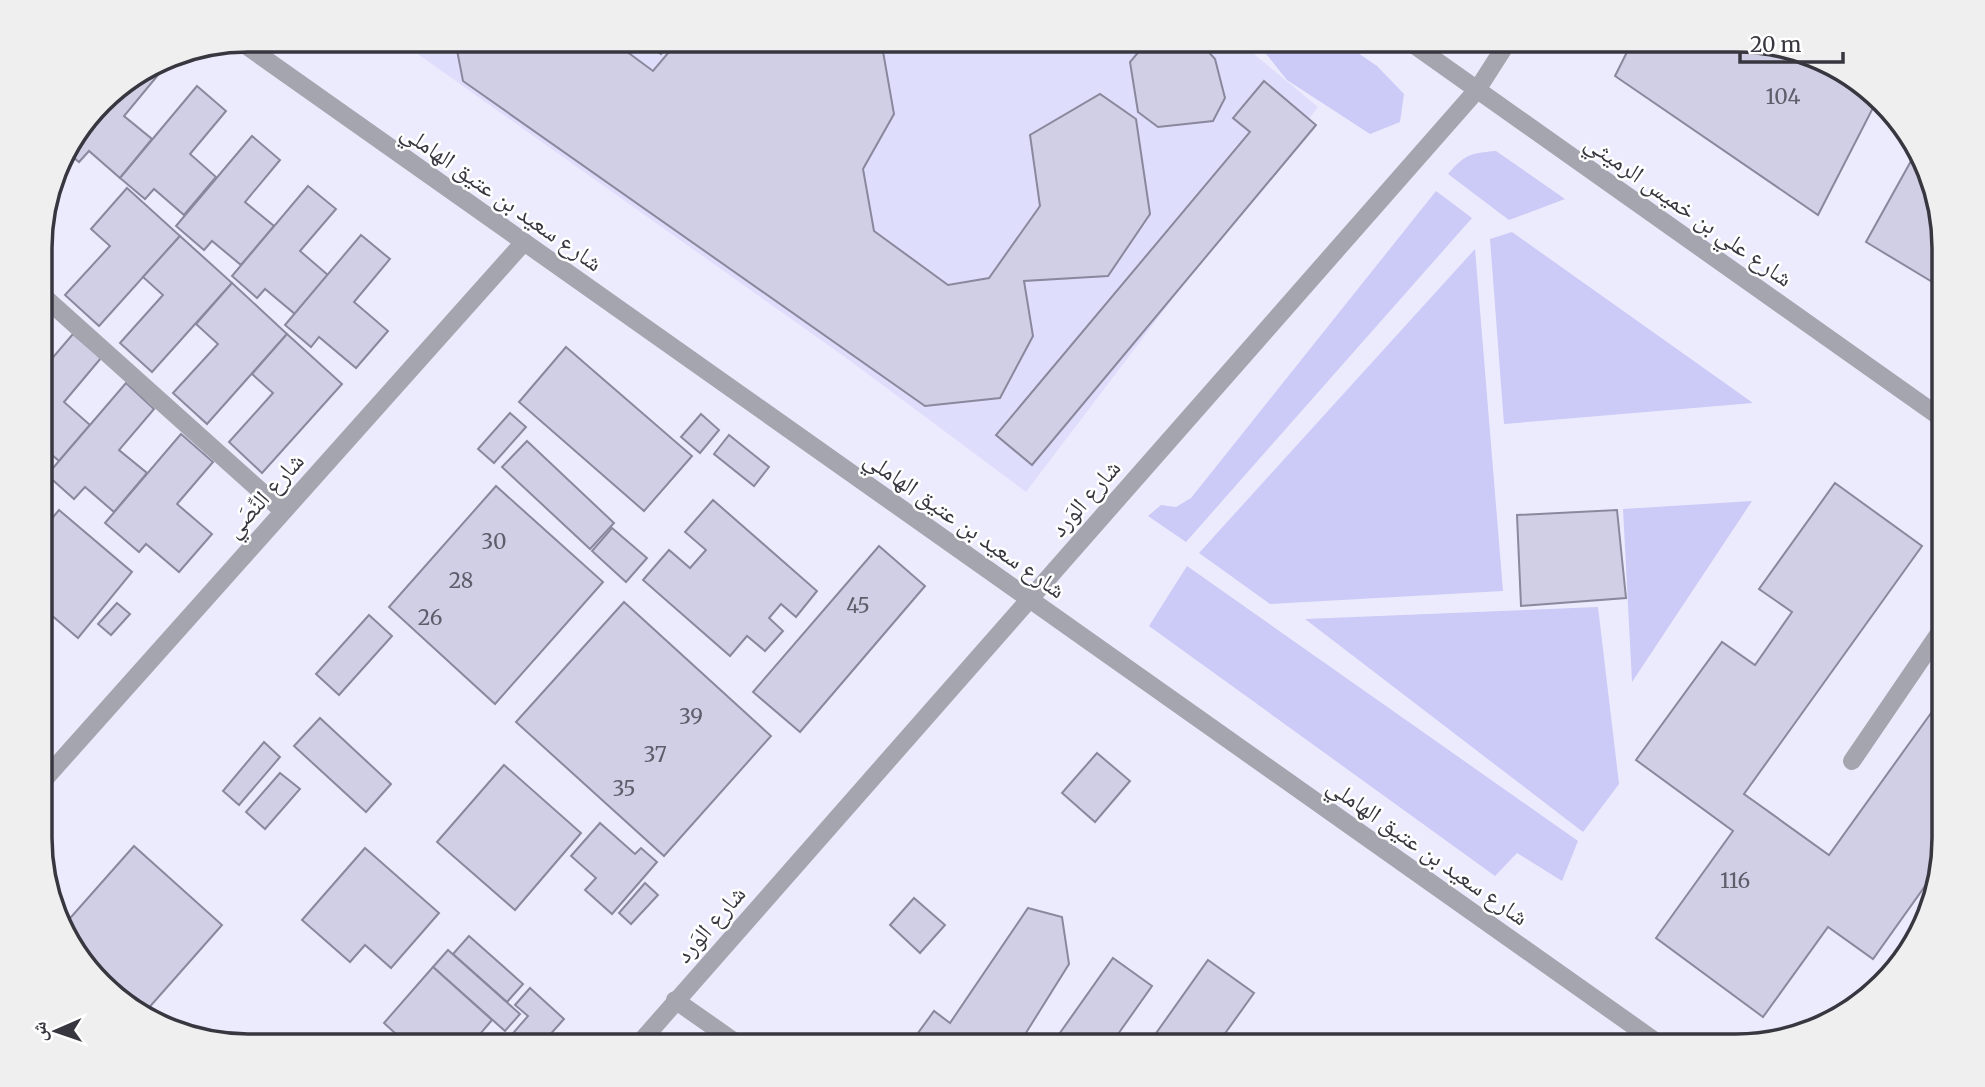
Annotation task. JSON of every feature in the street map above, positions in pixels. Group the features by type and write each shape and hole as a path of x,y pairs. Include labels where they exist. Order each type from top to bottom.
{"street":[{"name":"شارع سعيد بن عتيق الهاملي","path":"255,52 1645,1034"},
{"name":"شارع علي بن خميس الرميثي","path":"1424,52 1932,412"},
{"name":"شارع الوَرد","path":"647,1034 1477,90 1501,52"},
{"name":"شارع النِّصَي","path":"52,771 524,242"},
{"path":"53,305 283,511"},
{"path":"1852,761 1932,644"},
{"path":"675,1000 723,1034"}],"shaded area":[{"path":"415,52 1252,52 1318,107 1026,492 845,357"},
{"path":"1265,52 1357,52 1377,66 1404,94 1400,122 1370,134 1287,80"},
{"path":"1496,151 1565,199 1509,220 1448,174 1469,156"},
{"path":"1436,191 1472,218 1186,542 1148,516 1161,505 1176,507 1191,498"},
{"path":"1512,232 1753,403 1504,424 1490,239"},
{"path":"1475,249 1503,591 1270,604 1199,553"},
{"path":"1752,501 1632,682 1623,509"},
{"path":"1187,566 1578,841 1562,881 1517,853 1495,876 1149,626"},
{"path":"1598,607 1619,784 1583,832 1305,619"}],"building":[{"path":"457,52 627,52 653,71 669,52 883,52 894,114 863,169 874,231 948,285 989,278 1040,206 1030,135 1100,94 1136,119 1150,214 1108,276 1024,281 1033,336 1000,398 925,406 463,81"},
{"path":"1138,52 1209,52 1215,59 1225,98 1213,121 1158,127 1138,112 1130,62"},
{"path":"1627,52 1762,54 1799,63 1823,73 1873,108 1818,215 1615,76"},
{"path":"157,76 124,116 152,139 120,178 89,151 79,162 75,159 101,119 129,93"},
{"path":"1264,81 1316,125 1032,465 996,435 1250,132 1233,118"},
{"path":"197,86 226,111 190,154 216,177 184,215 154,189 145,199 120,178"},
{"path":"252,136 280,160 245,202 274,226 241,265 212,241 204,250 176,226"},
{"path":"1911,161 1926,198 1931,223 1932,282 1866,242"},
{"path":"308,186 336,209 300,251 328,275 295,314 265,289 257,298 232,276"},
{"path":"127,188 180,236 99,326 65,295 110,246 91,229"},
{"path":"361,235 390,259 354,302 388,331 356,368 319,337 311,347 285,325"},
{"path":"180,236 232,283 152,372 120,343 163,295 143,277"},
{"path":"232,283 287,334 207,424 173,393 218,344 196,324"},
{"path":"73,334 101,358 64,402 90,425 59,461 53,455 53,357"},
{"path":"287,334 342,384 262,473 229,442 273,393 252,374"},
{"path":"566,347 692,456 644,511 519,402"},
{"path":"126,383 154,409 119,450 147,473 114,512 85,487 74,499 53,480 53,468"},
{"path":"510,413 526,427 494,463 478,449"},
{"path":"701,414 719,430 700,453 681,437"},
{"path":"181,434 213,462 177,504 212,534 179,572 146,544 139,552 105,523"},
{"path":"729,435 769,467 754,486 714,454"},
{"path":"527,441 614,523 590,549 502,467"},
{"path":"1835,483 1922,546 1744,794 1829,855 1932,712 1932,838 1927,883 1873,959 1828,927 1763,1017 1656,938 1733,831 1636,760 1722,642 1755,665 1792,612 1759,589"},
{"path":"496,486 603,582 495,704 389,607"},
{"path":"713,500 817,591 796,617 781,604 769,618 783,631 765,651 747,636 730,656 643,580 669,550 690,568 706,550 685,532"},
{"path":"59,510 132,572 78,638 52,616 53,518"},
{"path":"1617,510 1626,598 1521,606 1517,515"},
{"path":"612,528 647,558 626,582 592,551"},
{"path":"879,546 925,586 800,732 753,692"},
{"path":"624,602 771,736 664,856 516,722"},
{"path":"117,603 130,614 111,635 98,624"},
{"path":"369,615 392,636 339,695 316,674"},
{"path":"320,718 391,784 366,812 294,746"},
{"path":"264,742 280,757 239,805 223,791"},
{"path":"1097,753 1130,781 1095,822 1062,793"},
{"path":"504,765 581,833 515,910 437,842"},
{"path":"280,773 300,789 265,829 246,812"},
{"path":"600,823 635,854 641,848 657,862 612,914 585,890 596,878 571,856"},
{"path":"134,846 222,925 150,1007 129,994 110,977 93,958 70,918"},
{"path":"365,848 439,913 391,968 365,945 350,962 302,920"},
{"path":"645,883 658,895 631,924 619,913"},
{"path":"914,898 945,925 920,953 890,925"},
{"path":"1028,908 1062,917 1069,964 1025,1034 917,1034 934,1011 950,1023"},
{"path":"469,936 523,984 507,1002 453,954"},
{"path":"448,950 520,1014 505,1031 433,967"},
{"path":"1113,958 1152,986 1118,1034 1059,1034"},
{"path":"1208,960 1254,993 1225,1034 1156,1034"},
{"path":"433,967 492,1020 480,1034 396,1034 384,1023"},
{"path":"530,988 564,1019 551,1034 512,1034 528,1016 515,1005"}]}
